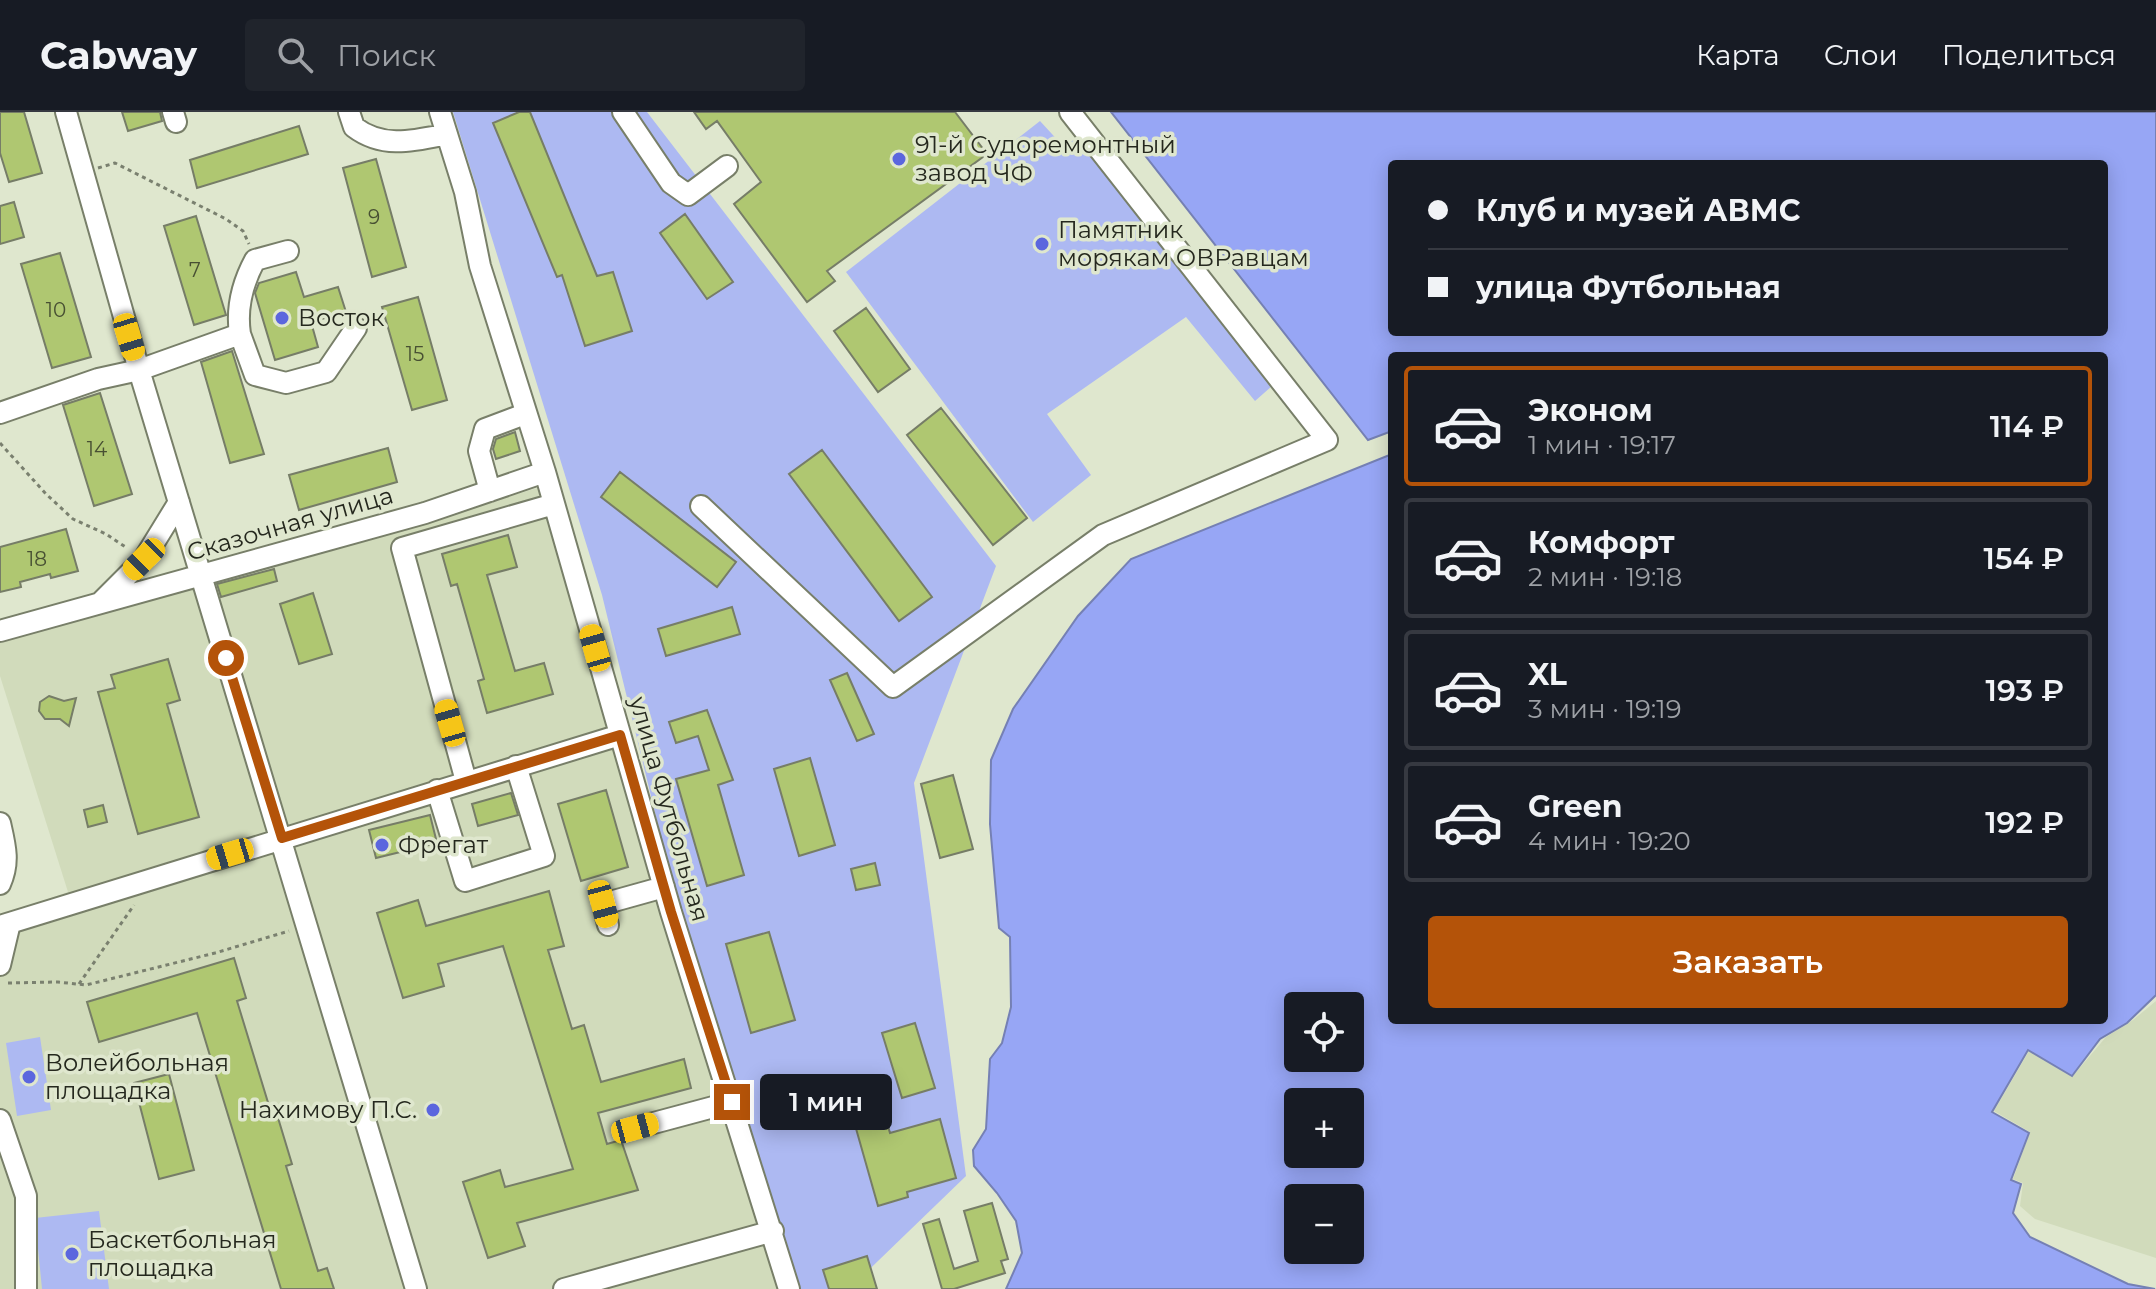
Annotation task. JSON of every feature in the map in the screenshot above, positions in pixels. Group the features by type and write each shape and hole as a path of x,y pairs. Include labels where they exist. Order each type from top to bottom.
{"street":[{"path":"66,112 139,370 416,1289"},
{"path":"349,112 354,127 383,142 420,140 447,134"},
{"name":"улица Футбольная","path":"440,112 465,192 480,266 545,472 664,887 789,1289"},
{"path":"623,112 671,183 688,195 727,166"},
{"path":"701,506 893,687 1103,535 1327,440 1070,112"},
{"path":"288,251 255,260 243,281 238,318 240,334 255,375 286,383 326,372 356,328"},
{"path":"0,413 98,379 139,370 240,334"},
{"path":"490,491 479,451 485,429 525,414"},
{"name":"Сказочная улица","path":"0,631 425,513 545,472"},
{"path":"98,604 144,559 179,502"},
{"path":"466,781 402,548 554,504"},
{"path":"0,965 5,925 620,735"},
{"path":"437,790 465,881 544,856 516,766"},
{"path":"0,823 7,852 7,867 0,884"},
{"path":"608,925 603,904 664,887"},
{"path":"635,1128 732,1102"},
{"path":"0,1120 26,1196 26,1289"},
{"path":"564,1289 773,1231"}],"path":[{"path":"83,172 115,163 226,219 243,231 255,260"},
{"path":"0,443 73,519 106,534 144,559"},
{"path":"78,984 152,878"},
{"path":"0,983 86,985 308,926"}],"shaded area":[{"path":"453,112 647,112 996,566 914,783 966,1176 849,1289 798,1289 678,907 602,595"},
{"path":"1111,112 2156,112 2156,995 2127,1023 2100,1039 2072,1076 2028,1050 1992,1112 2029,1133 2011,1180 2021,1184 2013,1213 2030,1237 2128,1284 2155,1289 1006,1289 1022,1253 1016,1221 974,1166 973,1150 986,1129 990,1059 1002,1043 1011,1007 1010,937 999,928 990,824 991,760 1013,709 1078,616 1131,559 1388,456 1388,1024 2108,1024 2108,352 1388,352 1388,432 1368,440"},
{"path":"1040,121 1063,146 1083,135 1273,385 1255,401 1186,317 1047,414 1091,475 1033,522 846,272"},
{"path":"548,485 787,1289 0,1289 0,916 68,892 0,676 0,641"},
{"path":"2156,1001 2156,1258 2035,1219 2020,1206 2023,1183 2013,1179 2030,1132 1994,1111 2029,1051 2072,1077 2106,1037"},
{"name":"Волейбольная площадка","path":"40,1037 51,1110 17,1116 6,1043"},
{"name":"Баскетбольная площадка","path":"99,1211 109,1289 42,1289 35,1218"}],"building":[{"path":"0,112 24,112 42,173 9,182 0,153"},
{"path":"122,112 160,112 162,121 128,131"},
{"path":"519,112 530,112 597,276 613,272 632,331 585,346 562,275 557,277 493,123"},
{"path":"694,112 955,112 987,154 827,271 835,281 807,302 734,204 761,182 717,121 706,129"},
{"path":"299,126 308,154 197,188 190,160"},
{"path":"376,159 406,267 372,277 343,168"},
{"path":"14,202 24,237 0,244 0,206"},
{"path":"685,214 733,282 707,299 660,233"},
{"path":"196,216 226,315 194,325 164,226"},
{"path":"60,253 91,357 52,368 21,264"},
{"path":"296,272 304,297 338,287 346,312 311,322 318,347 275,360 255,293 259,283"},
{"path":"418,297 447,400 412,410 382,307"},
{"path":"866,308 910,369 878,392 834,331"},
{"path":"232,351 264,454 230,463 201,362"},
{"path":"100,393 132,494 94,506 63,405"},
{"path":"941,408 1027,518 993,545 907,435"},
{"path":"515,432 520,451 496,459 493,449 496,439"},
{"path":"388,448 397,482 299,510 289,475"},
{"path":"822,450 932,597 899,621 789,474"},
{"path":"620,472 736,562 717,587 601,497"},
{"path":"66,529 78,571 20,582 21,587 0,592 0,547"},
{"path":"508,535 517,567 487,575 515,671 544,663 553,694 487,713 478,681 484,679 457,584 451,586 442,554"},
{"path":"274,569 277,581 221,597 217,584"},
{"path":"313,593 332,654 299,664 280,604"},
{"path":"732,607 740,634 666,656 658,629"},
{"path":"168,659 180,700 167,704 199,817 138,834 98,692 115,688 111,675"},
{"path":"847,673 874,734 857,741 830,680"},
{"path":"49,696 64,701 76,698 69,726 60,719 45,719 39,711 40,702"},
{"path":"707,710 733,780 718,785 744,875 707,886 676,779 709,770 698,736 676,743 669,722"},
{"path":"810,758 835,845 799,856 774,769"},
{"path":"953,775 973,849 940,858 921,784"},
{"path":"606,790 628,867 581,881 558,804"},
{"path":"511,793 518,815 478,826 472,804"},
{"path":"103,805 107,822 88,827 84,810"},
{"path":"430,815 437,843 376,858 369,830"},
{"path":"875,863 880,885 856,890 851,869"},
{"path":"549,891 564,946 548,950 572,1029 584,1025 601,1082 684,1059 691,1088 598,1113 607,1144 621,1140 638,1190 517,1223 525,1246 488,1258 463,1182 500,1170 505,1187 573,1169 503,946 438,964 444,986 403,998 377,913 418,900 426,926"},
{"path":"769,932 795,1020 751,1033 726,944"},
{"path":"234,958 246,998 237,1001 270,1109 275,1108 292,1164 286,1166 318,1271 327,1268 334,1289 281,1289 197,1013 99,1042 87,1002"},
{"path":"915,1023 935,1088 902,1098 882,1033"},
{"path":"169,1074 194,1170 159,1179 134,1083"},
{"path":"883,1109 890,1133 940,1119 956,1178 907,1192 908,1197 878,1206 853,1118"},
{"path":"992,1203 1008,1259 1001,1261 1005,1273 954,1289 942,1289 923,1224 939,1219 954,1269 978,1261 964,1211"},
{"path":"867,1256 877,1289 829,1289 823,1270"}],"place":[{"name":"91-й Судоремонтный завод ЧФ","path":"899,159"},
{"name":"Памятник морякам ОВРавцам","path":"1042,244"},
{"name":"Восток","path":"282,318"},
{"name":"Фрегат","path":"382,845"},
{"name":"Волейбольная площадка","path":"29,1077"},
{"name":"Нахимову П.С.","path":"433,1110"},
{"name":"Баскетбольная площадка","path":"72,1254"}],"route":[{"path":"226,658 282,838 620,735 671,912 732,1102"}]}
